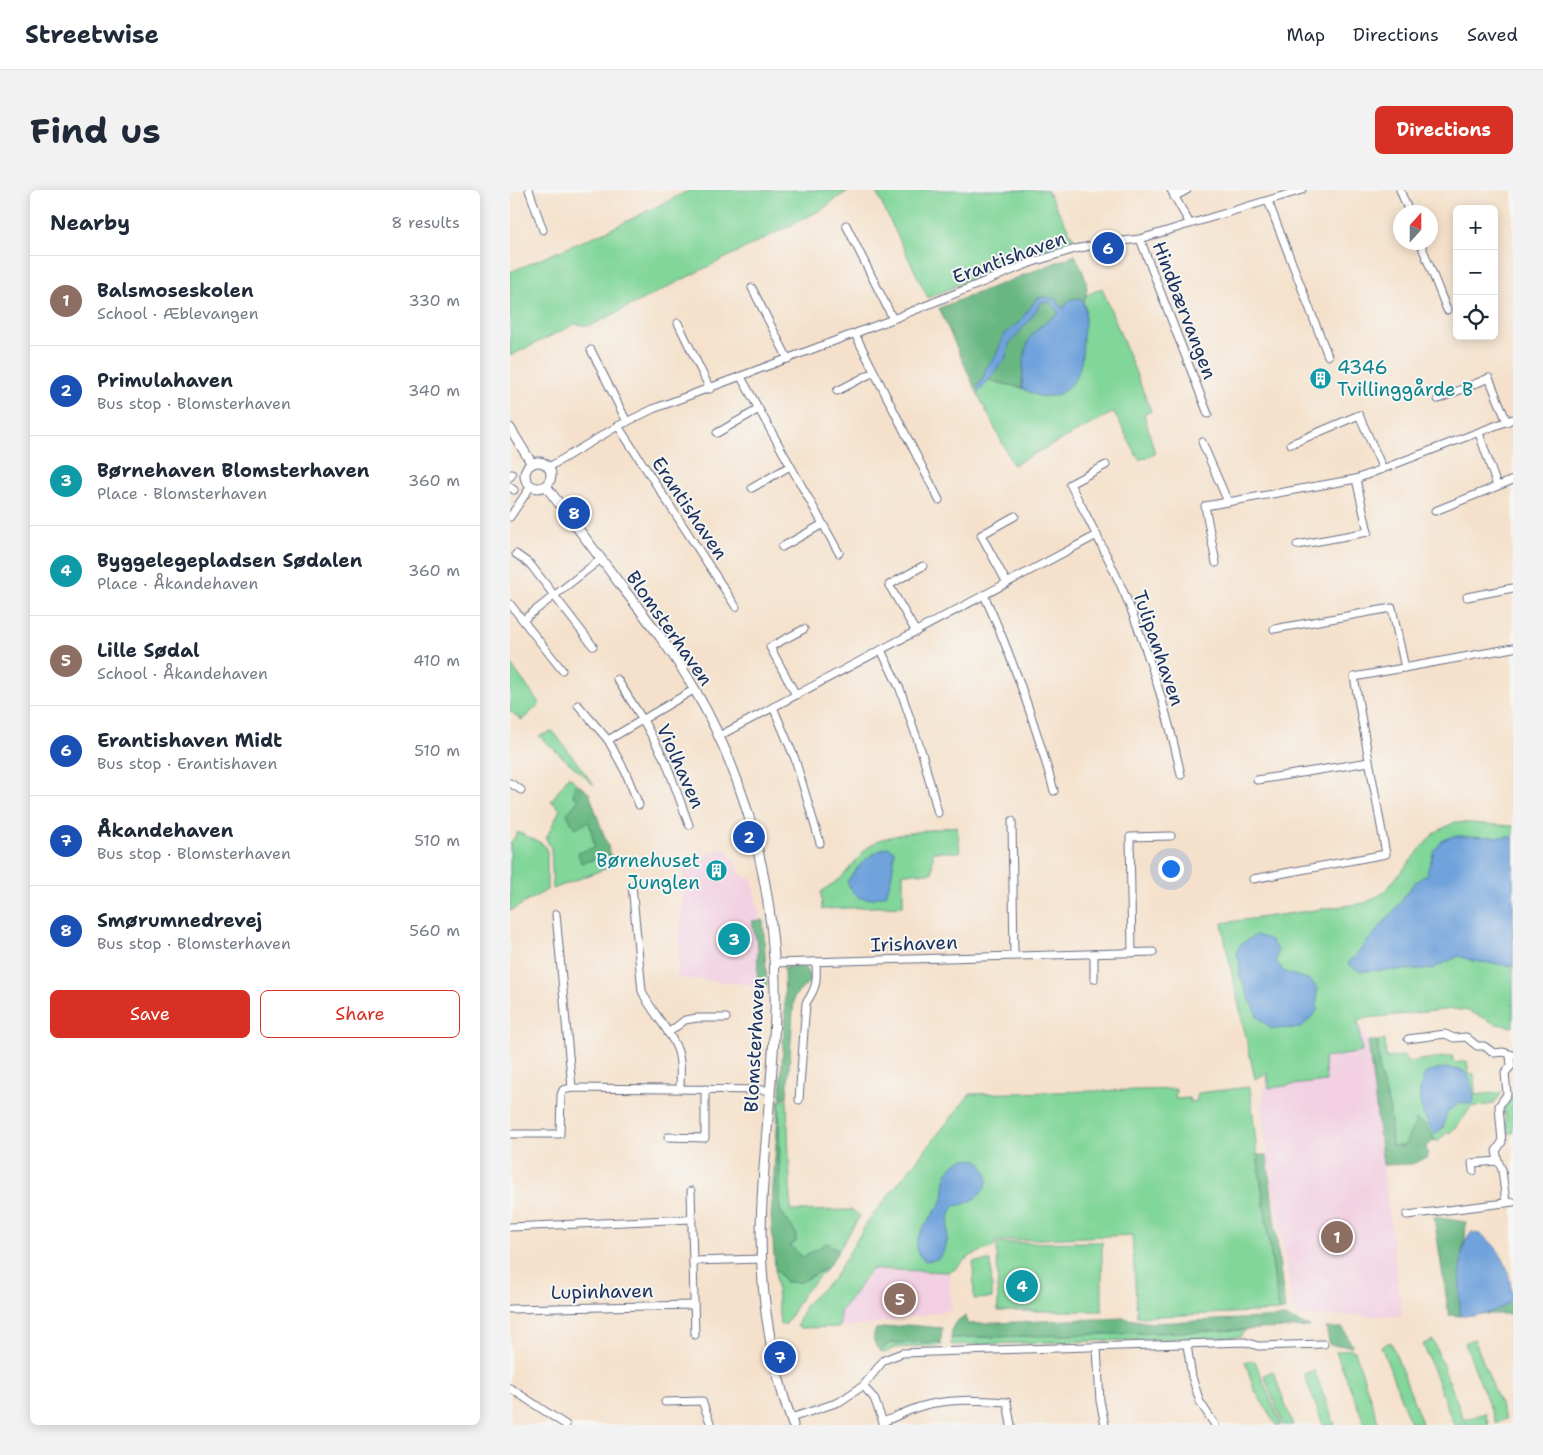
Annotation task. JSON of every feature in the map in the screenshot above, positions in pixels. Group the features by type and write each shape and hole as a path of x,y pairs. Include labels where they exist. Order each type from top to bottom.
{"street":[{"path":"529,190 543,230"},
{"name":"Hindbærvangen","path":"1188,190 1173,193 1190,224"},
{"name":"Hindbærvangen","path":"1208,414 1140,239 1302,190"},
{"path":"1400,190 1406,205"},
{"path":"1268,201 1328,356"},
{"path":"846,225 893,319"},
{"name":"Erantishaven","path":"549,467 618,426 653,408 710,389 855,334 1030,262 1074,249 1140,239"},
{"path":"1423,250 1446,310"},
{"path":"752,288 788,359"},
{"path":"678,323 710,389"},
{"path":"855,334 939,500"},
{"path":"591,350 627,422"},
{"path":"838,390 874,372"},
{"path":"741,377 839,553"},
{"path":"1216,563 1206,506 1356,480 1510,420 1489,378 1438,399"},
{"path":"717,433 759,409"},
{"path":"1291,444 1359,415 1383,470"},
{"name":"Erantishaven","path":"618,426 736,607"},
{"path":"510,428 532,464"},
{"path":"1478,433 1497,486"},
{"path":"1202,442 1228,502"},
{"path":"539,462 549,467 552,475 549,483 539,488 531,486 526,479 526,470 532,464 539,462"},
{"name":"Tulipanhaven","path":"1106,464 1070,484 1097,535 1130,607 1153,672 1174,745 1180,775"},
{"path":"752,488 790,466"},
{"path":"1297,545 1368,532 1356,480"},
{"path":"1435,511 1513,480"},
{"path":"510,517 531,486"},
{"name":"Blomsterhaven","path":"546,486 665,643 695,689 719,736 739,786 758,852 767,898 774,963 775,1013 762,1203 762,1259 773,1350 792,1422"},
{"path":"1007,583 981,535 1015,516"},
{"path":"782,547 823,524"},
{"path":"719,736 1097,535"},
{"path":"516,554 530,564 593,646"},
{"path":"523,620 601,559"},
{"path":"916,632 889,585 923,566"},
{"path":"1468,596 1513,588"},
{"path":"984,596 1004,640 1033,718 1054,791"},
{"path":"510,604 562,670"},
{"path":"1274,629 1392,608 1405,668"},
{"path":"796,695 770,647 804,629"},
{"path":"1253,879 1386,854 1354,677 1513,648"},
{"path":"881,650 900,689 922,753 938,813"},
{"name":"Violhaven","path":"617,679 643,720 666,762 689,825"},
{"name":"Violhaven","path":"608,740 695,689"},
{"path":"578,705 608,740 625,771 640,805"},
{"path":"773,707 795,759 820,843"},
{"path":"1257,780 1369,762"},
{"path":"510,783 521,790"},
{"path":"1012,821 1014,956"},
{"path":"1132,953 1130,837 1171,836"},
{"path":"632,885 642,991 648,1004 677,1048 680,1061 680,1089"},
{"path":"556,914 572,1088"},
{"name":"Irishaven","path":"774,963 1153,952"},
{"path":"1094,954 1094,979"},
{"path":"799,1100 806,1003 817,982 816,962"},
{"path":"668,1034 685,1020 726,1018"},
{"path":"1407,1215 1509,1203 1496,1151 1502,1142 1499,1106 1507,1094 1505,1074 1511,1066 1512,1055 1503,1052 1494,1053 1484,1046 1477,1046 1466,1037 1454,1038 1444,1034 1408,1039"},
{"path":"510,1134 560,1134 563,1090 572,1088 769,1090"},
{"path":"668,1137 705,1138 705,1089"},
{"path":"1473,1171 1472,1163 1498,1161"},
{"path":"691,1191 695,1334"},
{"path":"510,1227 692,1219"},
{"path":"693,1261 762,1259"},
{"name":"Lupinhaven","path":"510,1309 694,1305"},
{"path":"792,1422 839,1402 863,1386 884,1360 902,1353 1245,1342 1258,1346 1324,1344"},
{"path":"1187,1345 1197,1394 1215,1425"},
{"path":"1097,1348 1100,1401 1105,1425"},
{"path":"863,1386 874,1398 884,1424 920,1407 944,1402 973,1400 1007,1402 1011,1425"},
{"path":"510,1388 566,1425"},
{"path":"665,1402 702,1401 711,1425"}],"shaded area":[{"path":"720,849 727,850 744,878 752,878 760,920 752,921 758,948 757,985 677,978 685,862"},
{"path":"1358,1021 1368,1041 1402,1316 1301,1316 1293,1309 1261,1110 1267,1072"},
{"path":"872,1269 949,1272 952,1310 866,1325 840,1327 840,1312"}],"green space":[{"path":"690,190 850,190 821,210 590,326 575,324 510,356 510,272 609,230"},
{"path":"875,190 1047,190 1076,243 1024,256 928,298"},
{"path":"1075,255 1085,278 1086,295 1083,301 1078,298 1070,300 1059,313 1038,328 1023,366 1022,388 988,380 974,386 939,308"},
{"path":"1102,288 1151,411 1144,414 1155,454 1139,460 1114,412 1013,465 974,386 988,380 1022,388 1040,396 1086,310 1083,301 1087,295"},
{"path":"510,663 540,704 522,720 510,711"},
{"path":"553,731 594,785 539,736"},
{"path":"569,776 577,784 574,787 589,821 595,847 581,863 611,855 615,865 553,889 551,848 546,839 560,809 551,801"},
{"path":"577,784 589,793 611,855 581,863 578,853 595,847 589,822 574,828 567,814 579,799 573,796 574,787"},
{"path":"1455,822 1513,826 1513,1027 1496,1024 1469,1011 1453,1009 1367,1018 1358,1021 1362,1052 1324,1058 1326,1081 1269,1088 1267,1073 1255,1079 1222,923 1365,903 1383,893 1434,833"},
{"path":"957,826 960,852 933,852 932,873 903,873 903,906 822,909 821,892 841,878 867,848 879,840 902,834"},
{"path":"518,832 547,848 547,890 510,911 510,844"},
{"path":"763,920 767,986 757,985 758,948 752,921"},
{"path":"784,967 805,967 811,980 794,997 787,1098 780,1097 785,1012"},
{"path":"1385,1039 1386,1058 1404,1056 1406,1062 1452,1056 1454,1063 1467,1061 1469,1074 1474,1074 1475,1095 1502,1092 1494,1104 1471,1107 1451,1132 1446,1133 1438,1142 1425,1124 1404,1146 1392,1146 1390,1110 1379,1069 1378,1041"},
{"path":"1368,1041 1378,1041 1379,1069 1390,1110 1392,1146 1404,1146 1416,1120 1425,1124 1435,1140 1426,1146 1428,1157 1412,1164 1383,1165"},
{"path":"1250,1087 1258,1163 1279,1311 1137,1317 1132,1235 996,1241 994,1247 969,1257 949,1272 872,1269 840,1312 840,1327 800,1328 797,1326 806,1304 834,1278 868,1221 970,1094 1176,1089 1175,1099 1189,1098 1190,1102 1197,1101 1197,1093"},
{"path":"1513,1093 1513,1133 1507,1133 1504,1106"},
{"path":"779,1100 787,1100 791,1211 852,1210 860,1216 839,1250 827,1243 803,1257 790,1246 796,1233 780,1210"},
{"path":"779,1100 780,1210 796,1233 796,1242 790,1246 803,1257 827,1243 839,1250 828,1267 801,1282 786,1282 775,1268 771,1217"},
{"path":"1257,1155 1267,1155 1285,1310 1279,1311"},
{"path":"1434,1217 1466,1222 1462,1250 1460,1316 1449,1315"},
{"path":"1102,1242 1102,1311 998,1311 997,1243"},
{"path":"991,1261 992,1298 974,1299 973,1262"},
{"path":"828,1267 803,1294 786,1324 780,1325 775,1268 786,1282 801,1282"},
{"path":"1513,1298 1513,1314 1486,1314 1499,1308"},
{"path":"966,1316 967,1324 1123,1318 1151,1323 1285,1317 1310,1327 951,1338 954,1324"},
{"path":"907,1325 942,1328 941,1342 890,1343 880,1351 874,1341 876,1329"},
{"path":"1326,1328 1343,1328 1352,1346 1330,1345"},
{"path":"1245,1330 1240,1337 951,1345 951,1338"},
{"path":"1474,1339 1506,1419 1496,1423 1465,1343"},
{"path":"1433,1340 1464,1420 1485,1413 1489,1425 1454,1425 1423,1344"},
{"path":"941,1342 942,1345 894,1348 885,1353 880,1351 890,1343"},
{"path":"1391,1342 1422,1423 1411,1425 1381,1346"},
{"path":"1350,1349 1355,1351 1379,1425 1365,1425 1336,1352"},
{"path":"1245,1361 1255,1361 1281,1425 1276,1425 1254,1389"},
{"path":"1314,1370 1335,1425 1323,1425 1304,1374"},
{"path":"1273,1371 1293,1425 1283,1425 1264,1375"}],"water":[{"path":"1037,298 1055,299 1063,309 1070,300 1078,298 1084,306 1085,316 1081,361 1074,381 1062,392 1051,396 1038,395 1022,388 1024,357 1029,340 1038,328 1059,313 1050,302 1042,302 1010,343 1005,359 979,392 977,387 984,377 985,370 996,355 1004,335 1020,321"},
{"path":"1453,836 1513,837 1513,966 1473,961 1459,956 1432,969 1359,971 1348,964 1398,906 1414,883 1426,875 1434,851 1443,840"},
{"path":"888,847 894,851 894,857 886,895 867,899 858,896 847,882 864,861"},
{"path":"1256,935 1271,940 1278,951 1276,961 1284,972 1310,980 1317,988 1317,1011 1301,1028 1272,1029 1257,1017 1240,975 1240,961 1236,953 1241,944"},
{"path":"1436,1069 1461,1070 1470,1079 1474,1103 1461,1102 1447,1112 1443,1128 1434,1134 1423,1112 1420,1091 1425,1074"},
{"path":"964,1159 978,1160 984,1168 987,1183 984,1190 971,1201 954,1206 950,1215 945,1249 938,1259 926,1261 919,1255 916,1248 921,1231 942,1201 945,1180 949,1171 955,1164"},
{"path":"1471,1232 1483,1236 1499,1252 1508,1271 1513,1298 1495,1310 1481,1314 1460,1316 1461,1260 1463,1249"}],"place":[{"name":"Erantishaven Midt","path":"1108,248"},
{"name":"4346 Tvillinggårde B","path":"1321,378"},
{"name":"Smørumnedrevej","path":"574,513"},
{"name":"Primulahaven","path":"749,837"},
{"name":"Børnehuset Junglen","path":"716,871"},
{"name":"Børnehaven Blomsterhaven","path":"734,939"},
{"name":"Balsmoseskolen","path":"1337,1237"},
{"name":"Byggelegepladsen Sødalen","path":"1022,1286"},
{"name":"Lille Sødal","path":"900,1299"},
{"name":"Åkandehaven","path":"780,1357"}]}
